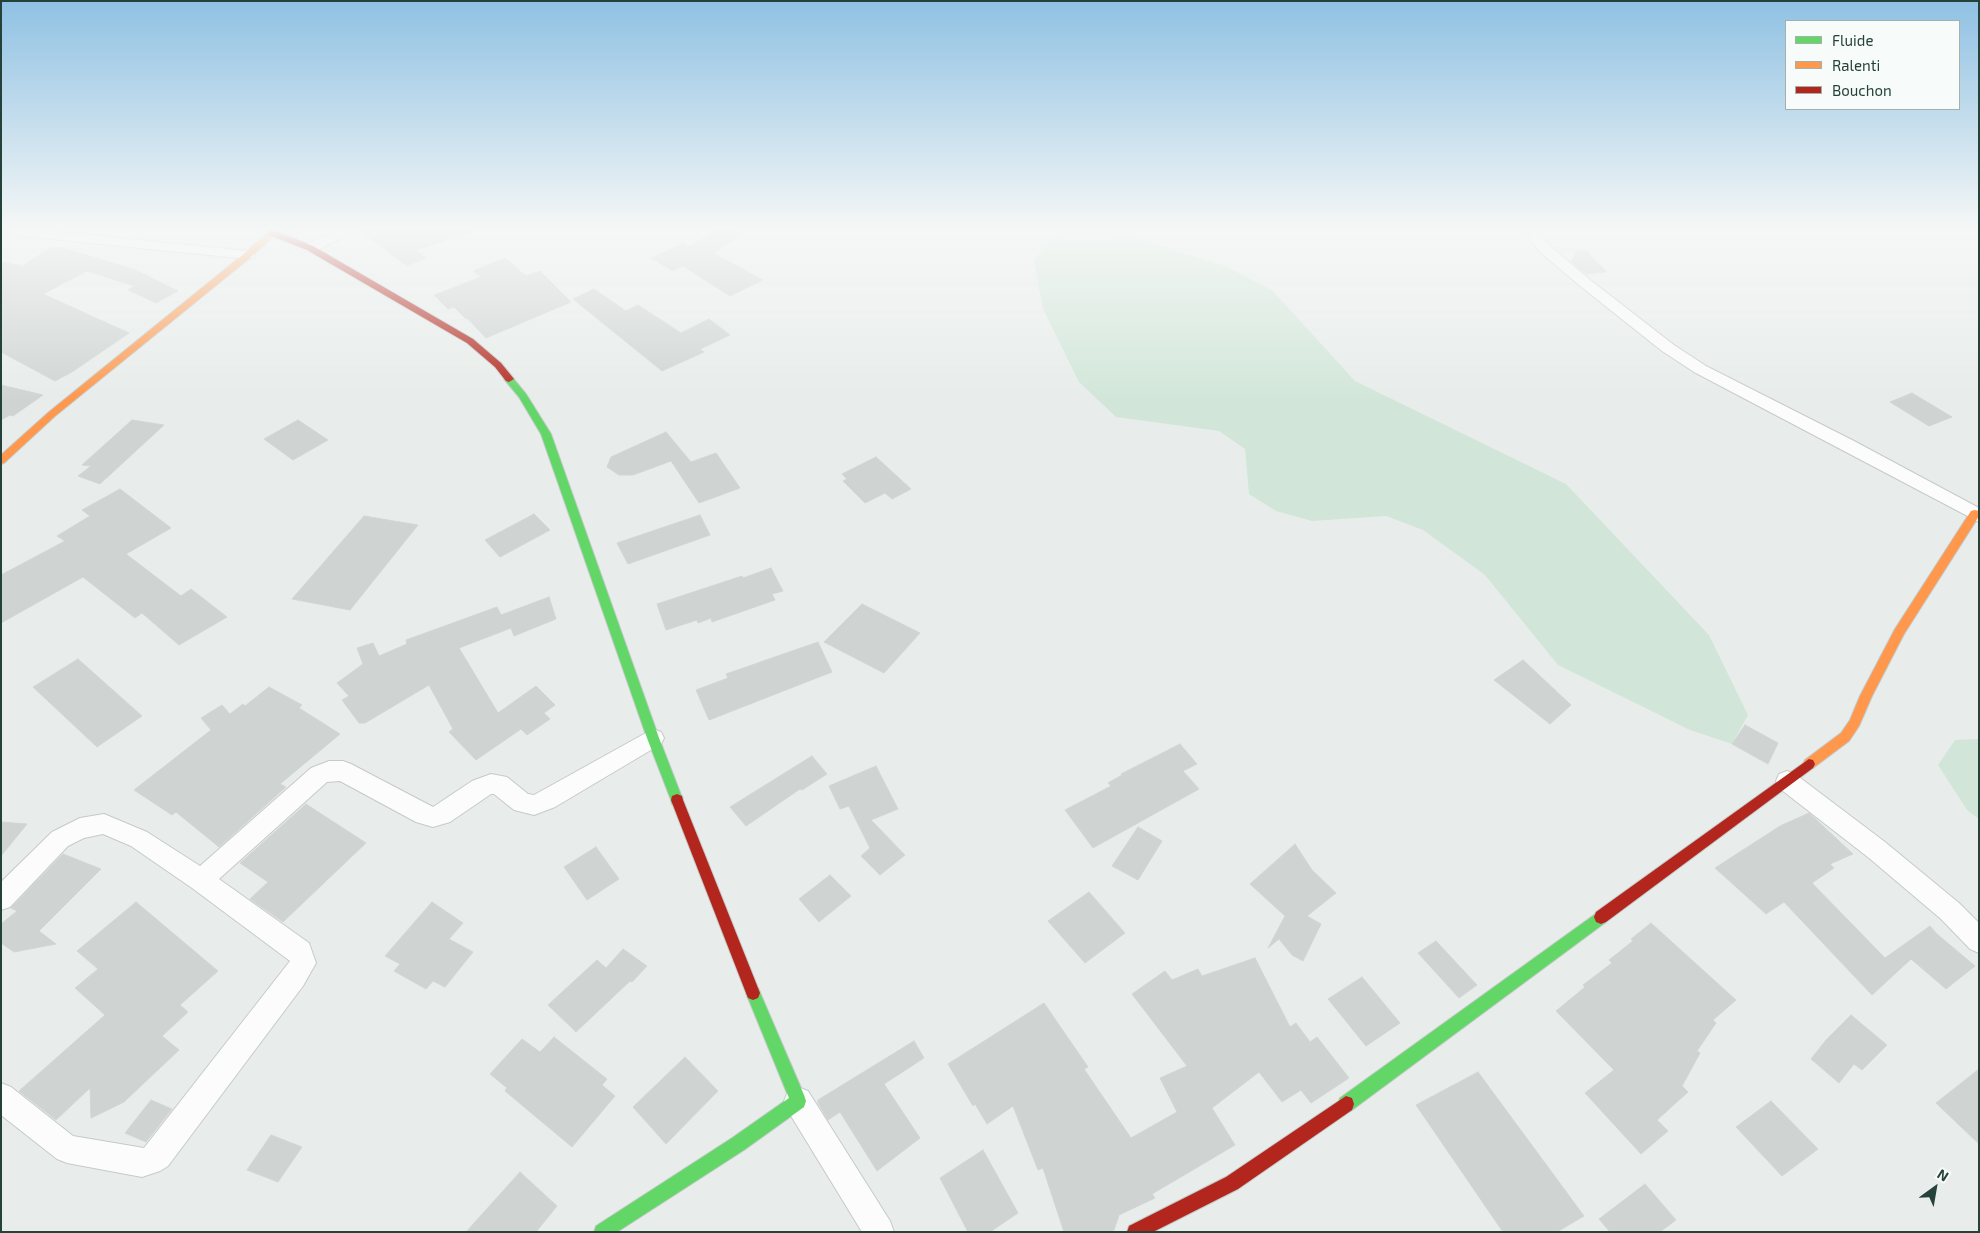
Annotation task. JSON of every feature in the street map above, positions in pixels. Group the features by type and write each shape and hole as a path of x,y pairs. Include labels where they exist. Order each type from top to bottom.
{"street":[{"path":"1,461 52,414 210,286"},
{"path":"375,286 470,341 498,365 523,396 546,434 653,738 773,1044 798,1101 879,1232"},
{"path":"1134,1232 1232,1183 1374,1085 1845,737 1855,722 1866,696 1899,632 1977,515 1848,445 1700,369 1668,348 1628,314 1589,286"},
{"path":"20,426 52,414"},
{"path":"201,880 319,774 329,771 343,771 424,815 433,817 442,815 480,788 490,784 499,784 522,803 534,805 547,800 653,738"},
{"path":"1787,781 1877,850 1950,910 1979,941"},
{"path":"1,900 60,839 80,828 104,824 139,839 201,880 300,952 303,963 158,1156 150,1161 142,1163 67,1149 1,1097"},
{"path":"602,1232 738,1144 798,1101"}],"green space":[{"path":"1039,286 1263,286 1272,290 1355,381 1566,484 1709,635 1748,715 1732,744 1690,730 1558,665 1485,575 1423,530 1386,516 1312,521 1276,511 1249,494 1245,449 1219,431 1116,417 1079,382 1043,309"},
{"path":"1979,739 1979,819 1967,810 1938,765 1955,740"}],"building":[{"path":"1,286 59,286 43,294 129,333 72,372 55,381 1,352"},
{"path":"133,286 167,286 178,291 156,303 128,290 134,286"},
{"path":"459,286 555,286 571,302 486,338 454,307 448,309 434,295"},
{"path":"714,286 752,286 730,296"},
{"path":"594,289 626,311 638,305 681,333 709,319 730,335 700,349 704,352 662,371 573,299"},
{"path":"1,385 43,395 13,416 10,415 1,420"},
{"path":"1912,393 1952,417 1929,426 1890,402"},
{"path":"132,420 164,425 100,484 78,476 91,466 82,465"},
{"path":"298,420 328,440 293,460 264,439"},
{"path":"666,432 691,462 716,453 740,488 699,503 671,461 633,475 619,475 607,467 611,457"},
{"path":"876,457 911,489 892,499 885,493 865,503 843,481 847,479 842,474"},
{"path":"120,489 171,528 126,554 181,596 191,589 227,617 179,645 142,613 135,618 83,577 1,623 1,575 65,541 57,536 90,516 82,510"},
{"path":"534,514 550,530 500,557 485,540"},
{"path":"700,515 710,535 628,564 617,543"},
{"path":"364,516 418,525 350,610 292,599"},
{"path":"771,568 783,591 772,594 775,600 712,622 711,618 698,623 697,620 666,630 657,604"},
{"path":"549,597 556,619 514,636 511,628 459,648 498,713 536,686 555,705 544,713 550,719 527,735 521,729 476,760 449,732 453,729 429,685 365,723 359,723 342,700 349,696 337,683 363,664 357,648 373,643 379,656 407,644 406,640 497,607 501,615"},
{"path":"862,604 920,633 884,673 824,642"},
{"path":"818,642 832,672 709,720 696,690 728,678 726,674"},
{"path":"78,659 142,716 97,747 33,687"},
{"path":"1523,660 1571,705 1550,724 1494,680"},
{"path":"269,687 302,705 299,708 340,734 280,784 286,787 219,847 176,812 172,815 134,790 211,730 201,718 222,705 230,714 243,704 245,706"},
{"path":"1745,725 1778,743 1768,764 1732,744"},
{"path":"1180,744 1197,764 1183,771 1199,789 1093,848 1065,810 1111,786 1108,783 1121,774"},
{"path":"812,756 827,774 802,790 800,789 746,826 730,807"},
{"path":"876,766 898,809 871,820 905,855 880,875 861,856 870,848 849,806 840,809 829,786"},
{"path":"306,804 366,843 283,922 250,899 268,882 240,863"},
{"path":"1809,813 1853,854 1830,864 1834,868 1812,883 1885,958 1930,926 1975,966 1946,989 1911,959 1872,995 1784,902 1766,914 1715,868 1780,826"},
{"path":"1,822 27,824 1,856"},
{"path":"1138,827 1162,841 1138,880 1112,866"},
{"path":"1295,844 1312,870 1336,893 1307,916 1321,924 1303,961 1292,955 1279,939 1268,948 1285,916 1250,884"},
{"path":"596,847 619,879 587,900 564,867"},
{"path":"63,854 101,869 39,931 56,944 14,952 1,943 1,924 17,911 11,908"},
{"path":"830,875 851,896 819,922 799,899"},
{"path":"1089,892 1125,933 1085,963 1048,921"},
{"path":"136,902 218,971 180,1005 188,1012 162,1036 179,1050 124,1102 91,1118 90,1088 56,1120 19,1091 105,1015 75,988 98,969 77,951"},
{"path":"432,902 463,923 449,939 473,952 445,987 433,981 426,989 394,971 400,964 385,956"},
{"path":"1651,923 1736,1000 1713,1020 1716,1023 1697,1051 1700,1053 1682,1086 1688,1092 1657,1120 1668,1131 1641,1154 1585,1093 1614,1070 1556,1011 1585,987 1583,985 1612,963 1609,960 1633,941 1631,939"},
{"path":"1436,941 1477,985 1459,998 1418,953"},
{"path":"623,949 647,966 632,982 630,981 576,1032 548,1005 597,960 606,968"},
{"path":"1255,958 1290,1027 1296,1023 1310,1042 1317,1037 1349,1078 1311,1103 1301,1090 1282,1102 1259,1072 1212,1108 1235,1145 1152,1194 1155,1198 1119,1215 1114,1230 1109,1232 1064,1232 1043,1168 1038,1170 1013,1106 987,1124 975,1104 973,1106 948,1064 1044,1003 1088,1067 1084,1069 1131,1138 1177,1112 1160,1078 1187,1066 1132,994 1165,971 1172,980 1198,969 1202,976"},
{"path":"1362,977 1400,1023 1366,1046 1328,999"},
{"path":"1851,1015 1887,1045 1862,1070 1854,1064 1839,1083 1811,1059 1826,1040"},
{"path":"554,1037 607,1079 602,1085 615,1096 572,1147 505,1091 507,1088 490,1074 522,1039 540,1052"},
{"path":"914,1041 924,1058 884,1084 920,1138 877,1171 840,1112 828,1120 818,1100"},
{"path":"685,1057 718,1091 666,1144 633,1107"},
{"path":"1979,1069 1979,1144 1936,1103"},
{"path":"1478,1072 1584,1216 1557,1232 1503,1232 1416,1105"},
{"path":"151,1100 172,1109 146,1142 125,1133"},
{"path":"1771,1101 1818,1149 1782,1176 1736,1127"},
{"path":"271,1135 302,1147 278,1182 247,1170"},
{"path":"983,1150 1018,1213 990,1232 968,1232 940,1178"},
{"path":"520,1172 557,1206 536,1232 466,1232"},
{"path":"1645,1184 1676,1220 1660,1232 1610,1232 1599,1219"}],"traffic: fast":[{"path":"509,379 523,396 546,434 653,738 677,800"},
{"path":"1346,1104 1601,917"},
{"path":"602,1232 738,1144 798,1101 753,993"}],"traffic: slow":[{"path":"1,461 52,414 210,286"},
{"path":"1809,764 1845,737 1855,722 1866,696 1899,632 1975,514"}],"traffic: jam":[{"path":"375,286 470,341 498,365 509,379"},
{"path":"1601,917 1809,764"},
{"path":"677,800 753,993"},
{"path":"1135,1232 1232,1183 1346,1104"}]}
